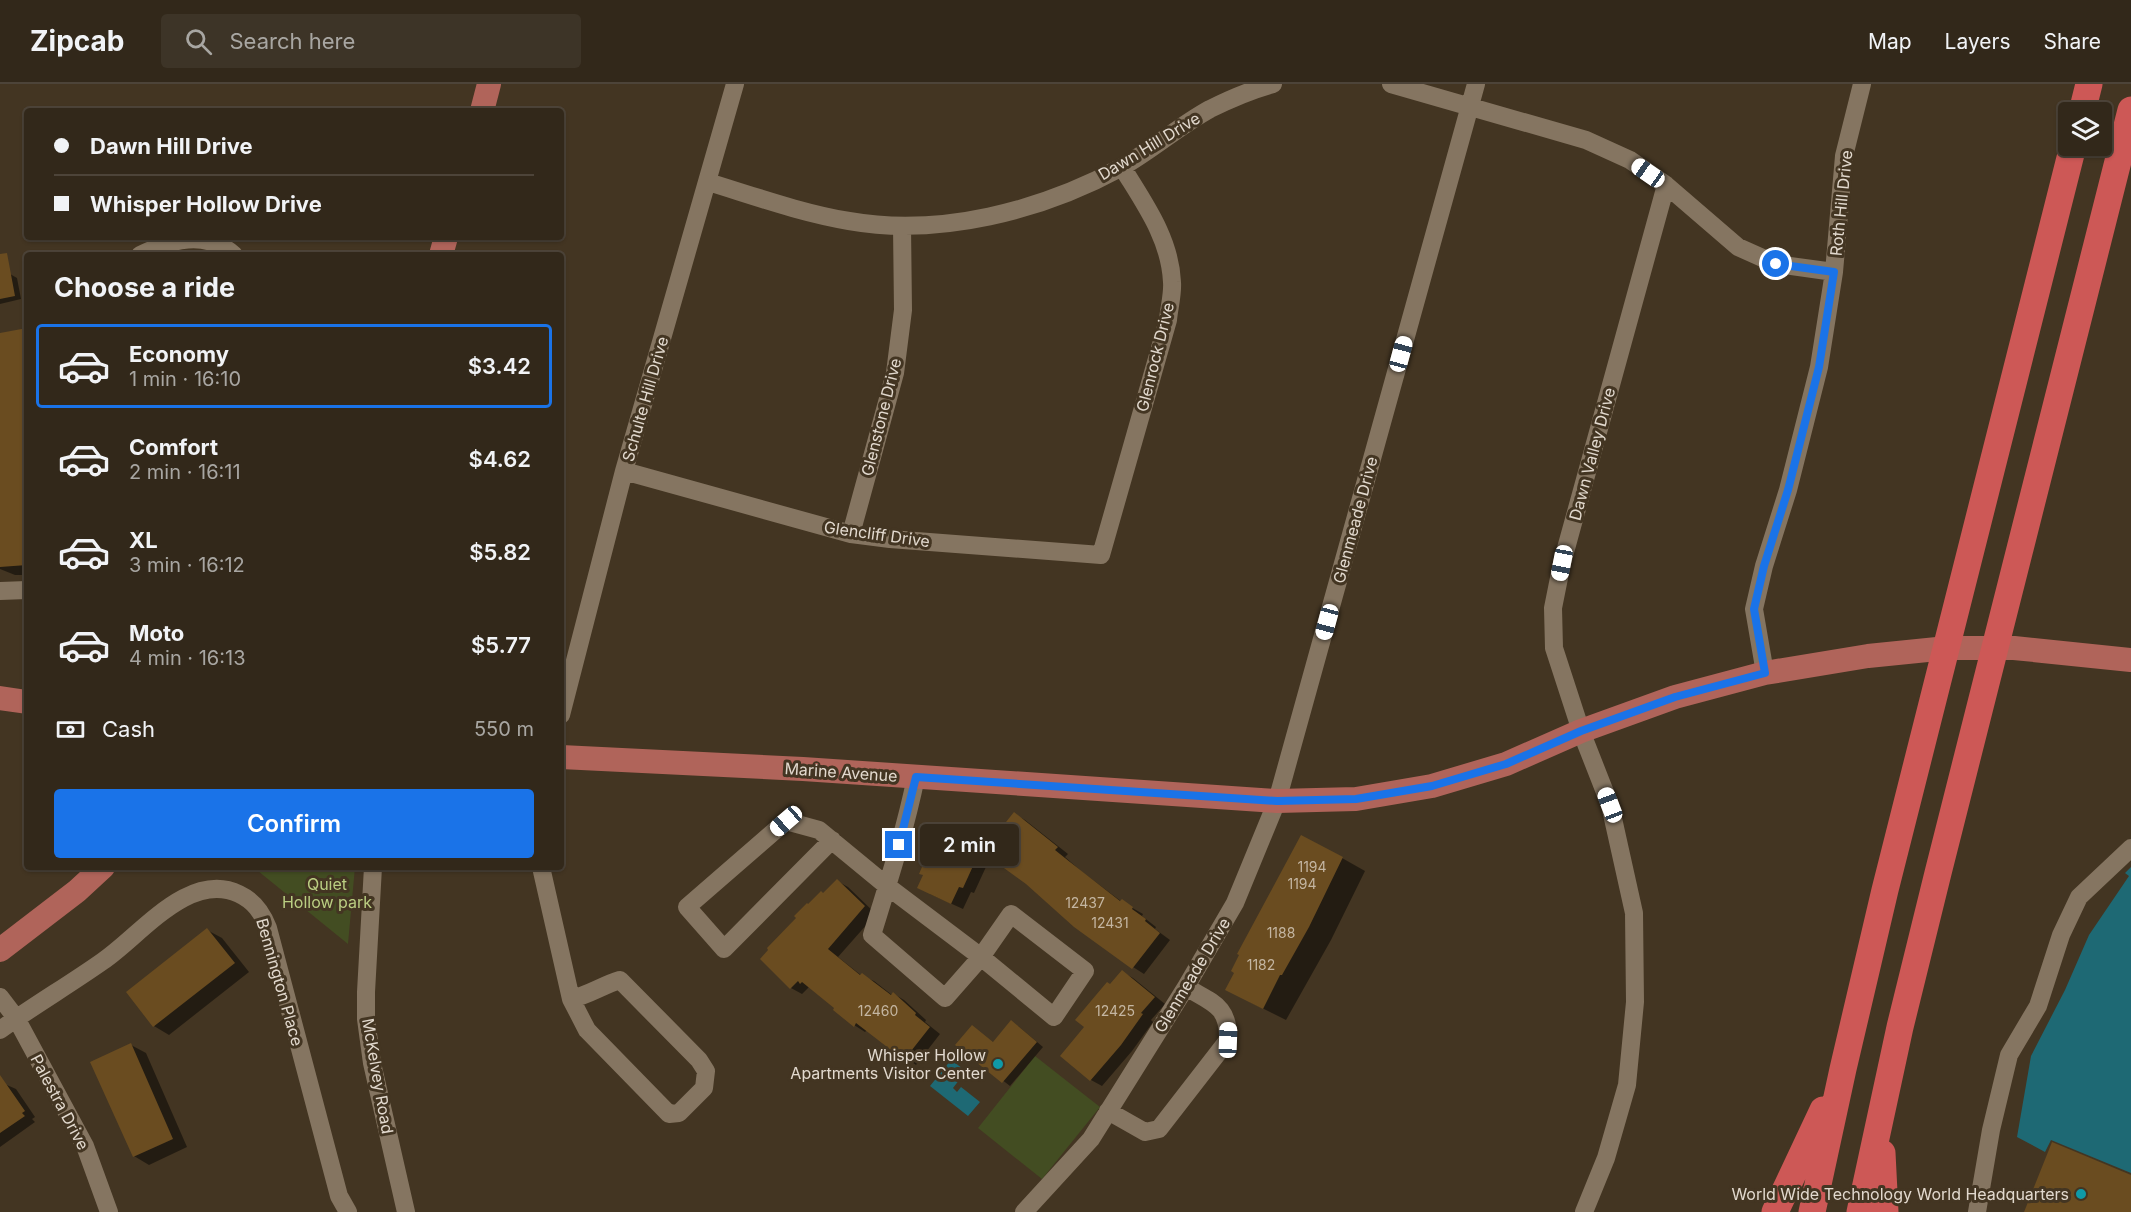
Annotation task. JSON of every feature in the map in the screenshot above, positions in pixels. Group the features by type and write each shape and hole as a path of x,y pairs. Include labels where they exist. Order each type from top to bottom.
{"highway":[{"path":"2084,102 2089,84"},
{"path":"1860,1212 1906,1005 2131,110"},
{"path":"1812,1212 1885,890 2070,156"},
{"path":"1775,1212 1843,1069"},
{"path":"1880,1118 1884,1212"}],"main road":[{"path":"483,108 489,84"},
{"name":"Marine Avenue","path":"564,757 916,777 1277,801 1356,799 1432,786 1506,764 1581,731 1675,697 1765,673 1947,648 2014,648 2131,660"},
{"path":"0,698 24,702"},
{"path":"0,950 77,891 100,870"}],"street":[{"name":"Schulte Hill Drive","path":"564,703 624,471 735,84"},
{"name":"Dawn Hill Drive","path":"708,182 849,221 902,226 986,218 1053,198 1122,166 1209,110 1252,90 1273,84"},
{"path":"1392,84 1586,140 1630,160 1666,185 1738,247 1776,264 1834,272"},
{"name":"Glenmeade Drive","path":"1024,1212 1091,1138 1186,987 1235,903 1277,801 1476,84"},
{"name":"Roth Hill Drive","path":"1765,673 1754,609 1764,566 1788,490 1819,367 1834,272 1844,156 1862,84"},
{"name":"Glenrock Drive","path":"1101,555 1168,320 1172,283 1168,255 1156,222 1122,166"},
{"name":"Dawn Valley Drive","path":"1584,1212 1606,1158 1627,1085 1635,1002 1634,913 1610,805 1581,731 1554,648 1554,608 1562,563 1666,185"},
{"name":"Glenstone Drive","path":"850,534 895,373 903,310 902,226"},
{"path":"146,252 179,240"},
{"path":"207,240 220,244 230,252"},
{"name":"Glencliff Drive","path":"624,471 850,534 1101,555"},
{"path":"0,591 24,590"},
{"path":"832,840 724,949 687,907 786,821 819,830 832,840 887,886 981,957 1054,1017 1084,971 1011,914 981,957 945,998 872,935 887,886 911,803 916,777"},
{"path":"1977,1212 1991,1130 2009,1055 2038,1006 2061,935 2079,897 2131,848"},
{"name":"McKelvey Road","path":"374,870 366,1018 372,1063 401,1211"},
{"path":"542,870 571,999 587,1029 669,1114 679,1113 704,1088 706,1071 699,1060 620,980 588,995 571,999"},
{"name":"Bennington Place","path":"0,1030 104,960 178,901 206,889 233,891 243,896 258,909 268,928 339,1197 348,1212"},
{"path":"1108,1111 1145,1132 1160,1129 1228,1040 1229,1023 1222,1010 1186,987"},
{"name":"Palestra Drive","path":"0,997 16,1018 85,1146 109,1212"}],"green space":[{"name":"Quiet Hollow park","path":"257,870 355,870 348,944"},
{"path":"1035,1056 1100,1107 1042,1179 978,1128"}],"water":[{"path":"2131,867 2131,1173 2051,1140 2045,1152 2017,1137 2031,1056 2065,990 2089,935 2129,876 2125,873"},
{"path":"951,1060 966,1071 953,1088 957,1092 961,1087 980,1102 968,1116 930,1086"}],"building":[{"path":"7,253 15,296 0,299 0,254"},
{"path":"24,329 24,565 0,567 0,333"},
{"path":"1014,812 1058,847 1055,850 1120,901 1122,899 1133,907 1132,909 1160,933 1132,969 1074,927 1026,884 982,852"},
{"path":"941,822 984,842 963,888 959,887 951,904 917,888 923,875 919,874"},
{"path":"1301,835 1343,857 1309,927 1280,975 1263,1009 1225,990 1234,973 1231,971 1239,955 1237,954"},
{"path":"837,879 865,906 828,949 860,975 862,973 891,995 893,992 930,1027 904,1060 856,1023 854,1027 802,982 800,984 798,981 790,989 760,959 768,950 767,948 796,918 794,916"},
{"path":"207,928 235,963 153,1027 126,992"},
{"path":"1122,970 1155,997 1141,1013 1143,1014 1121,1045 1090,1081 1060,1056 1084,1027 1075,1020 1107,982 1110,984"},
{"name":"Whisper Hollow Apartments Visitor Center","path":"1011,1020 1037,1042 1002,1083 955,1045 972,1025 993,1042"},
{"path":"131,1043 173,1139 133,1157 90,1062"},
{"path":"0,1075 25,1111 22,1113 25,1116 0,1133"},
{"name":"World Wide Technology World Headquarters","path":"2052,1142 2131,1175 2131,1212 2024,1212"}],"place":[{"name":"Whisper Hollow Apartments Visitor Center","path":"998,1064"},
{"name":"World Wide Technology World Headquarters","path":"2081,1194"}],"route":[{"path":"899,845 916,777 1277,801 1356,799 1432,786 1506,764 1581,731 1675,697 1765,673 1754,609 1764,566 1788,490 1819,367 1834,272 1776,264"}]}
